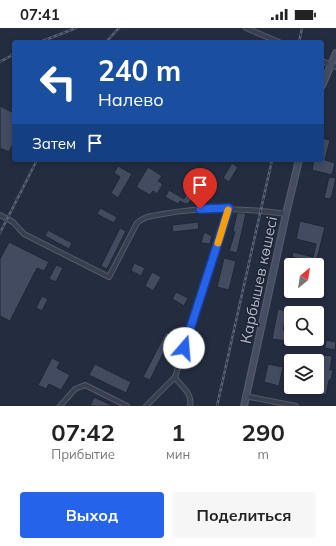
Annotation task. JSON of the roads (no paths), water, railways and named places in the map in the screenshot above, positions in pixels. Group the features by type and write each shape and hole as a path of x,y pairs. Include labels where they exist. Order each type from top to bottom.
{"main road":[{"path":"324,82 333,66 336,53"},
{"name":"Карбышев көшесі","path":"244,406 245,396 299,162"}],"street":[{"path":"246,28 274,40"},
{"path":"0,215 13,222 24,234 109,277 142,218 173,212 214,208 261,210 286,214"},
{"path":"146,406 175,377 229,208"},
{"path":"175,377 180,385 190,394 190,406"},
{"path":"60,406 75,389 85,385 126,406"},
{"path":"245,396 296,406"}],"railway":[{"path":"45,40 76,28"},
{"path":"108,40 119,28"},
{"path":"299,40 302,28"},
{"path":"0,62 12,55"},
{"path":"0,233 36,162"},
{"path":"217,406 272,162"}]}
